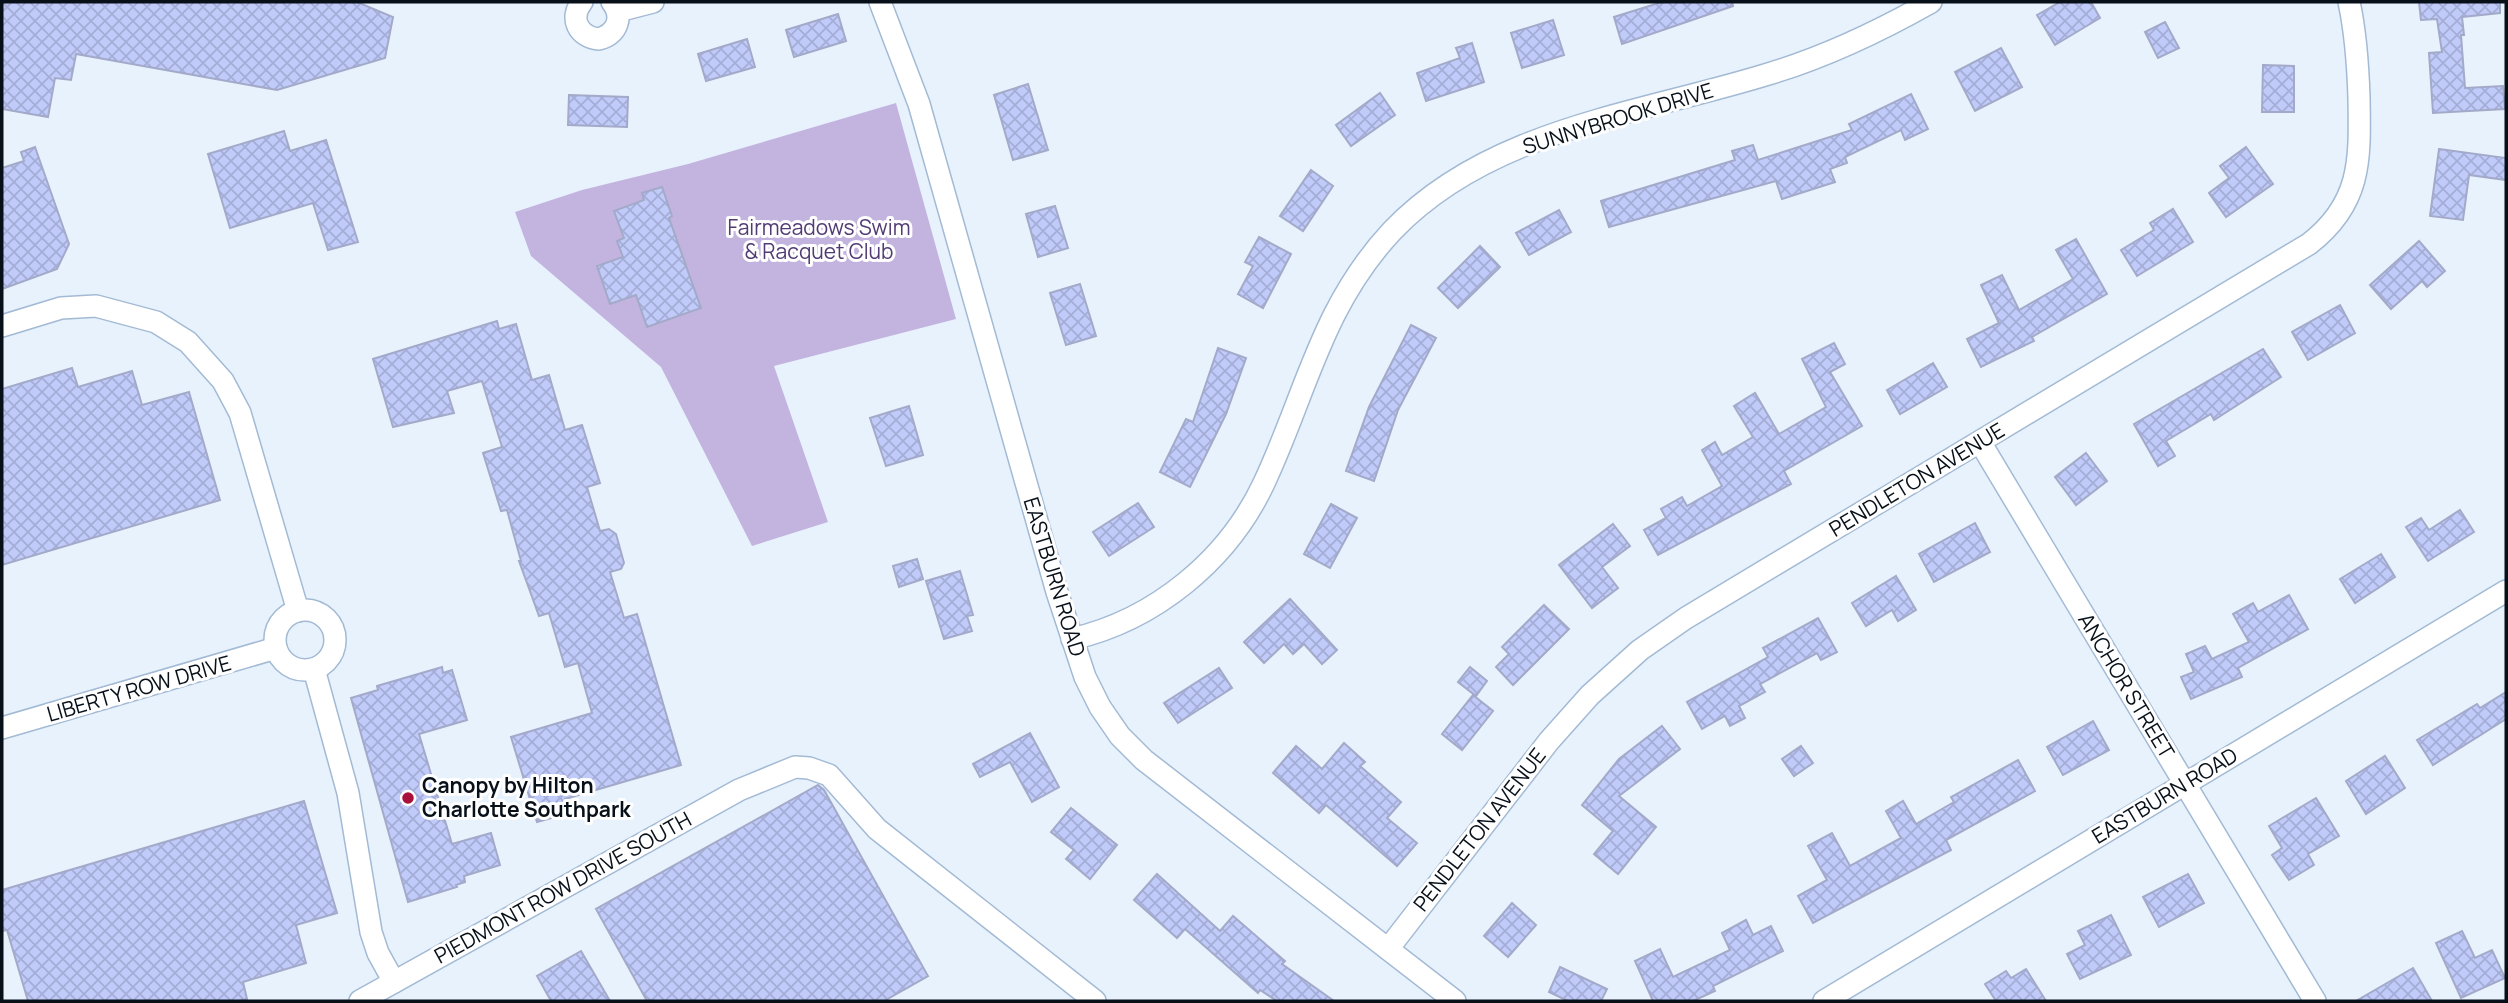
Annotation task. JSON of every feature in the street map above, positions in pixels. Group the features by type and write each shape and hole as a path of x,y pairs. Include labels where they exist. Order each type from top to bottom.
{"street":[{"path":"582,2 576,9 576,23 584,35 598,39 612,33 616,26 615,7 653,2"},
{"name":"EASTBURN ROAD","path":"880,2 919,104 1072,639 1100,707 1120,736 1144,760 1455,1001"},
{"name":"SUNNYBROOK DRIVE","path":"1072,639 1125,621 1165,598 1185,584 1225,546 1247,516 1265,483 1318,344 1340,302 1387,237 1442,188 1495,158 1539,139 1805,63 1867,36 1931,2"},
{"name":"PENDLETON AVENUE","path":"1388,949 1549,741 1618,668 1686,618 2309,244 2330,226 2346,203 2359,164 2357,54 2349,2"},
{"path":"2,326 61,308 101,307 156,322 188,342 221,378 240,413 298,611"},
{"name":"ANCHOR STREET","path":"1980,442 2315,1001"},
{"name":"EASTBURN ROAD","path":"1824,1001 2506,591"},
{"path":"298,611 318,614 332,628 334,647 330,657 314,669 295,669 280,657 276,648 275,639 282,621 298,611"},
{"name":"LIBERTY ROW DRIVE","path":"2,728 276,648"},
{"path":"314,669 348,793 371,932 378,953 394,982"},
{"name":"PIEDMONT ROW DRIVE SOUTH","path":"360,1001 694,814 768,776 799,767 829,775 877,829 1095,1001"}],"green space":[{"name":"Fairmeadows Swim & Racquet Club","path":"896,103 956,319 774,366 828,522 752,546 661,367 531,256 515,212 582,190 688,164"}],"building":[{"path":"2,2 357,2 393,17 385,58 277,90 76,54 71,80 55,78 48,117 2,109"},
{"path":"1662,2 1732,2 1733,6 1622,44 1614,17"},
{"path":"2060,2 2091,2 2100,18 2055,45 2037,15"},
{"path":"2419,2 2500,2 2500,13 2462,17 2464,35 2461,35 2465,88 2503,86 2505,109 2433,113 2429,53 2442,52 2437,19 2421,20"},
{"path":"838,14 846,41 794,57 786,30"},
{"path":"1553,20 1564,55 1522,68 1511,33"},
{"path":"2165,22 2179,48 2158,58 2145,32"},
{"path":"747,39 755,67 706,81 698,54"},
{"path":"1472,43 1484,82 1426,101 1417,73 1460,58 1456,48"},
{"path":"2001,48 2022,87 1975,111 1955,72"},
{"path":"2263,65 2294,66 2294,112 2262,112"},
{"path":"1028,84 1048,150 1013,160 994,95"},
{"path":"1380,93 1395,115 1351,146 1336,125"},
{"path":"1911,94 1928,129 1905,140 1901,130 1845,157 1847,163 1830,169 1835,182 1782,199 1776,181 1609,227 1601,201 1735,160 1732,151 1753,145 1758,160 1852,130 1849,124"},
{"path":"569,95 628,97 627,127 568,125"},
{"path":"284,131 290,151 326,140 358,242 328,250 313,203 230,228 208,154"},
{"path":"35,147 69,244 57,269 2,289 2,168 24,161 21,152"},
{"path":"2246,147 2273,184 2226,217 2209,193 2229,178 2220,166"},
{"path":"2439,149 2506,158 2506,180 2469,175 2463,220 2430,216"},
{"path":"1311,170 1333,186 1303,231 1280,216"},
{"path":"662,187 672,216 669,218 701,308 647,327 636,295 610,304 597,266 623,257 617,241 624,238 614,211 644,200 642,193"},
{"path":"1055,206 1068,248 1038,257 1026,214"},
{"path":"2173,209 2193,242 2137,276 2121,250 2154,230 2150,223"},
{"path":"1559,210 1571,232 1529,255 1516,233"},
{"path":"1259,237 1291,254 1263,308 1238,294 1253,266 1245,262"},
{"path":"2076,239 2107,294 2032,337 2034,341 1981,367 1967,339 1999,323 1981,285 2002,275 2019,310 2073,279 2056,250"},
{"path":"2419,241 2445,271 2427,287 2422,281 2391,309 2370,285"},
{"path":"1480,246 1500,267 1458,308 1438,288"},
{"path":"1080,284 1096,336 1066,345 1050,293"},
{"path":"2340,305 2355,333 2308,360 2292,332"},
{"path":"497,321 499,329 516,324 532,380 549,375 565,430 582,425 600,483 587,487 600,531 609,529 616,534 624,563 621,569 610,572 624,618 637,614 681,765 565,799 569,813 537,822 511,737 592,713 578,663 565,667 549,613 539,616 519,561 507,510 501,511 483,453 502,447 482,381 447,391 454,413 393,427 373,359"},
{"path":"1411,325 1436,338 1398,410 1374,481 1346,471 1369,407"},
{"path":"1834,343 1845,364 1830,372 1862,426 1784,471 1791,484 1658,555 1644,530 1666,518 1661,509 1682,497 1687,506 1722,486 1702,450 1715,442 1722,455 1753,437 1734,406 1755,393 1779,434 1826,407 1802,359"},
{"path":"1218,348 1246,358 1226,414 1190,487 1160,472 1186,419 1193,422"},
{"path":"2263,349 2281,377 2214,420 2211,414 2166,441 2175,456 2158,466 2134,424"},
{"path":"1933,363 1947,387 1900,414 1887,390"},
{"path":"72,368 78,387 132,371 142,405 189,392 220,500 2,565 2,389"},
{"path":"909,406 923,455 886,466 870,418"},
{"path":"2086,453 2107,481 2076,505 2055,477"},
{"path":"1138,503 1154,527 1109,556 1093,532"},
{"path":"1331,504 1357,518 1330,568 1304,554"},
{"path":"2460,510 2474,532 2428,561 2406,527 2421,518 2429,530"},
{"path":"1975,523 1990,552 1934,582 1919,554"},
{"path":"1613,524 1630,546 1602,567 1618,588 1592,608 1559,565"},
{"path":"2381,554 2395,577 2355,603 2340,579"},
{"path":"917,559 923,579 899,587 893,566"},
{"path":"960,571 973,615 967,616 972,631 944,639 926,581"},
{"path":"1896,576 1916,610 1898,621 1892,610 1866,626 1852,603"},
{"path":"2289,595 2308,629 2238,668 2242,677 2191,699 2181,677 2194,672 2186,654 2205,646 2212,659 2249,642 2233,614 2253,603 2258,612"},
{"path":"1290,599 1337,650 1322,664 1304,644 1293,654 1284,644 1264,663 1244,642"},
{"path":"1544,605 1569,629 1513,685 1496,667 1509,654 1502,647"},
{"path":"1818,618 1837,652 1821,660 1817,653 1760,684 1765,692 1739,706 1745,718 1730,726 1725,716 1702,729 1687,702 1768,657 1763,648"},
{"name":"Canopy by Hilton Charlotte Southpark","path":"442,667 443,673 452,670 467,720 419,734 452,844 491,833 500,865 464,876 465,882 456,885 457,887 408,902 351,698 378,690 377,686"},
{"path":"1470,667 1487,681 1476,696 1458,682"},
{"path":"1219,668 1232,688 1178,723 1164,703"},
{"path":"2506,692 2506,719 2433,765 2417,740 2477,704 2480,708"},
{"path":"1473,695 1493,711 1462,750 1442,734"},
{"path":"2093,721 2109,750 2063,775 2047,747"},
{"path":"1662,726 1680,749 1619,796 1656,827 1618,874 1594,854 1613,831 1582,805 1619,759"},
{"path":"1030,733 1059,787 1032,802 1010,762 980,777 973,764"},
{"path":"1344,743 1365,762 1360,766 1401,802 1387,818 1417,843 1397,866 1326,805 1319,813 1273,773 1296,746 1322,769"},
{"path":"1801,746 1813,763 1794,776 1782,759"},
{"path":"2385,756 2405,788 2366,814 2346,781"},
{"path":"2018,760 2035,791 1946,840 1951,850 1813,923 1798,896 1827,880 1808,846 1832,833 1850,866 1901,838 1886,811 1903,801 1916,824 1954,802 1951,797"},
{"path":"818,785 824,790 928,976 884,1001 647,1001 596,909"},
{"path":"2316,798 2339,836 2308,854 2314,865 2289,880 2272,855 2282,848 2269,826"},
{"path":"304,801 337,913 296,925 306,963 243,982 247,999 238,1001 28,1001 7,930 2,931 2,890"},
{"path":"1071,808 1117,845 1090,879 1066,859 1074,850 1051,832"},
{"path":"1157,874 1220,931 1233,916 1285,961 1282,964 1334,1001 1277,1001 1260,990 1258,993 1185,929 1177,938 1134,900"},
{"path":"2188,874 2204,903 2159,927 2143,897"},
{"path":"1512,903 1536,925 1508,957 1484,936"},
{"path":"2111,915 2131,955 2080,979 2067,954 2085,945 2078,931"},
{"path":"1746,920 1753,935 1771,926 1783,951 1713,986 1715,991 1693,1001 1653,1001 1635,961 1660,949 1673,977 1730,950 1722,933"},
{"path":"2462,931 2475,958 2492,950 2505,978 2461,998 2436,943"},
{"path":"581,951 610,1001 551,1001 537,976"},
{"path":"1560,967 1607,989 1601,1001 1568,1001 1549,992"},
{"path":"2413,968 2432,1001 2356,1001"},
{"path":"2026,969 2046,1001 1996,1001 1985,984 2006,971 2011,978"}],"place":[{"name":"Canopy by Hilton Charlotte Southpark","path":"408,798"}]}
